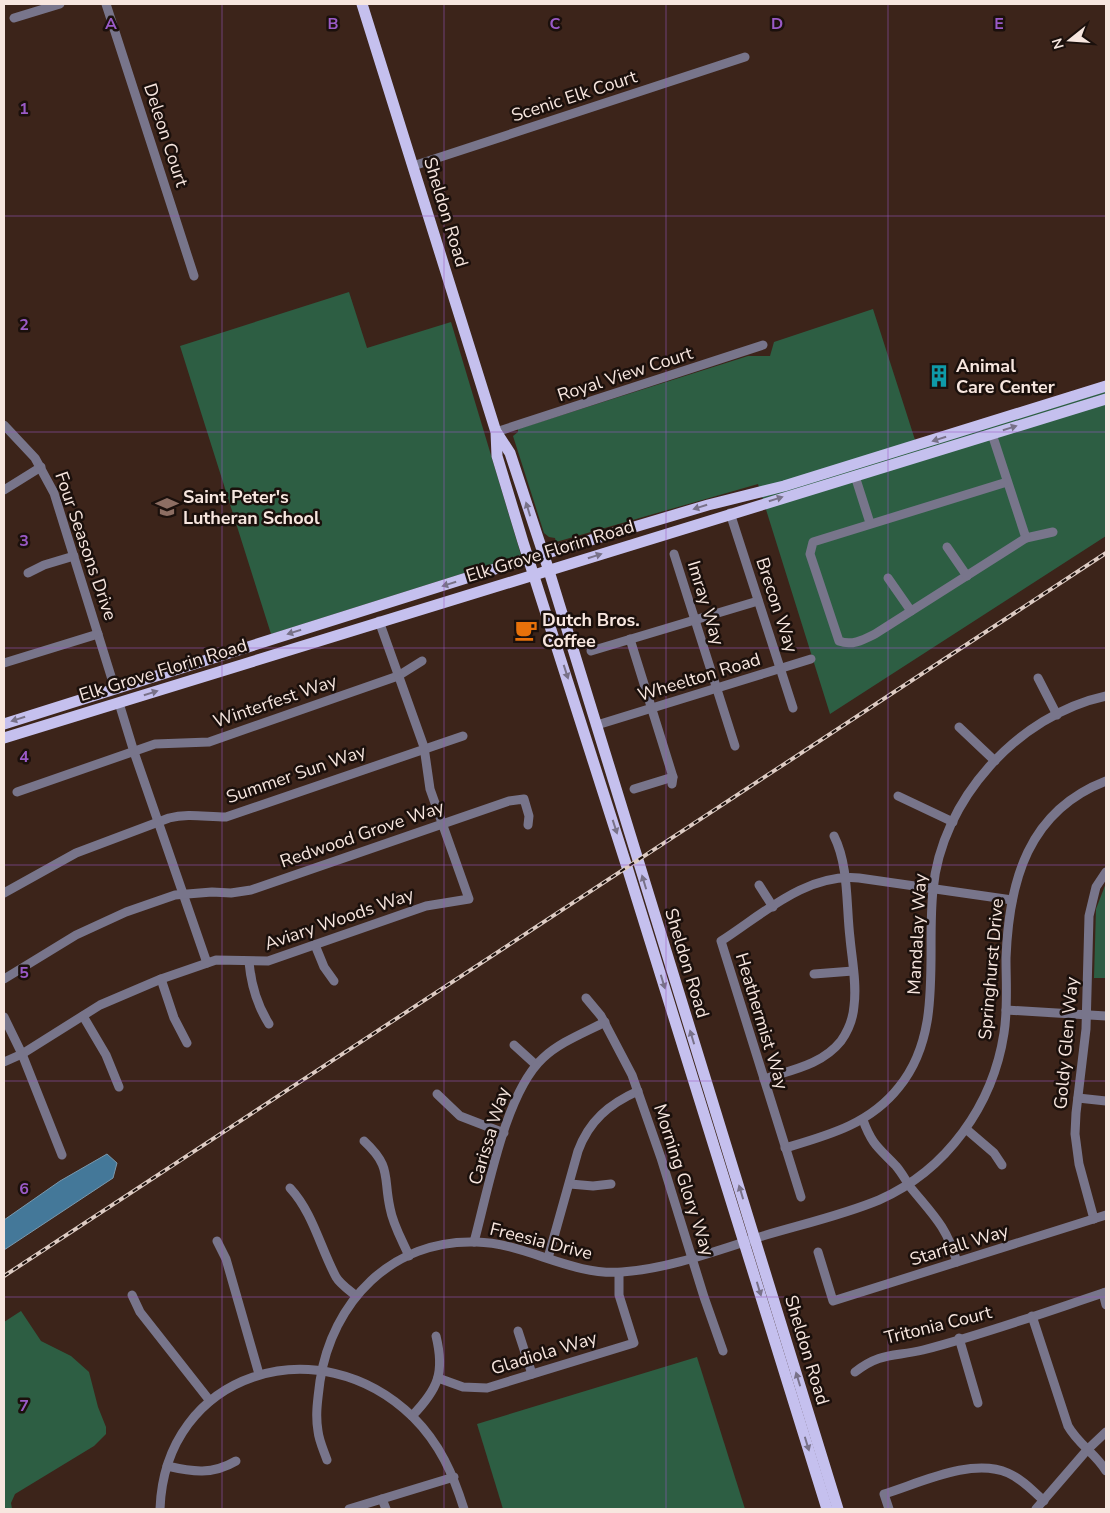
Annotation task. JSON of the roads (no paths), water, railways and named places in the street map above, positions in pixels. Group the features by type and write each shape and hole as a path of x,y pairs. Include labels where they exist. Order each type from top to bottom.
{"main road":[{"name":"Sheldon Road","path":"362,4 496,432 497,456 534,575 838,1509"},
{"name":"Elk Grove Florin Road","path":"4,724 708,504 784,486 1106,386"},
{"name":"Elk Grove Florin Road","path":"4,738 379,621 549,571 730,513 1106,399"},
{"path":"963,443 980,431 986,424"},
{"name":"Sheldon Road","path":"496,432 510,453 597,726 750,1240 827,1509"},
{"path":"730,513 732,505 738,503 743,496"},
{"path":"119,703 120,697 133,689 138,681"},
{"path":"38,728 49,715 111,696 115,689"},
{"path":"574,697 581,702 591,731 604,750"}],"street":[{"path":"14,18 60,4"},
{"name":"Deleon Court","path":"106,4 194,276"},
{"name":"Scenic Elk Court","path":"414,166 746,57"},
{"name":"Royal View Court","path":"496,432 763,345"},
{"name":"Four Seasons Drive","path":"4,425 25,445 41,467 54,493 115,689"},
{"path":"992,434 1026,538"},
{"path":"4,490 41,467"},
{"path":"856,476 870,523"},
{"path":"1007,482 817,540 810,547 810,554 839,641 846,644 854,643 911,611 1026,538 1053,532"},
{"name":"Brecon Way","path":"730,513 793,708"},
{"path":"947,547 966,576"},
{"name":"Imray Way","path":"674,554 736,746"},
{"path":"28,573 44,565 74,556"},
{"path":"888,578 911,611"},
{"path":"591,651 758,600"},
{"path":"379,621 424,747 430,788 442,823"},
{"path":"4,664 98,634"},
{"path":"630,639 652,708 672,781 634,789"},
{"name":"Wheelton Road","path":"597,726 811,659"},
{"name":"Winterfest Way","path":"17,792 154,744 209,742 398,676 422,661"},
{"path":"1038,678 1057,715"},
{"name":"Mandalay Way","path":"785,1148 836,1133 863,1120 886,1102 901,1086 922,1047 929,1004 933,888 942,848 953,822 969,793 995,761 1021,738 1057,715 1106,696"},
{"path":"119,703 134,752 207,963"},
{"path":"959,727 995,761"},
{"name":"Summer Sun Way","path":"4,893 76,853 158,822 185,814 226,817 424,747 462,736"},
{"name":"Springhurst Drive","path":"750,1240 865,1205 908,1184 938,1162 966,1129 984,1098 996,1067 1006,1010 1007,938 1012,900 1026,855 1047,822 1078,795 1106,781"},
{"path":"898,796 953,822"},
{"name":"Redwood Grove Way","path":"4,979 64,942 100,923 175,896 212,892 231,894 251,890 509,801 524,799 530,816 528,825"},
{"name":"Aviary Woods Way","path":"4,1062 22,1054 119,995 160,978 224,959 249,962 268,961 426,906 469,899 442,823"},
{"path":"764,1079 818,1061 840,1042 851,1022 854,1008 853,971 841,852 834,836"},
{"name":"Goldy Glen Way","path":"1094,1219 1079,1164 1075,1134 1086,1016 1089,916 1096,887 1106,872"},
{"name":"Heathermist Way","path":"801,1197 720,941 809,885 844,877 1012,900"},
{"path":"759,885 773,907"},
{"path":"315,945 324,967 334,981"},
{"path":"249,962 251,982 259,1005 269,1024"},
{"path":"814,974 853,971"},
{"path":"160,978 174,1018 187,1043"},
{"name":"Morning Glory Way","path":"586,998 605,1022 638,1091 723,1351"},
{"path":"1006,1010 1106,1016"},
{"path":"83,1016 106,1055 118,1087"},
{"path":"4,1017 22,1054 62,1155"},
{"name":"Carissa Way","path":"474,1242 504,1132 519,1089 536,1065 553,1049 605,1022"},
{"path":"514,1045 536,1065"},
{"path":"548,1258 581,1143 593,1122 610,1106 638,1091"},
{"path":"437,1094 460,1116 474,1123 504,1132"},
{"path":"1078,1098 1106,1101"},
{"path":"863,1120 875,1146 897,1166 908,1184 938,1218 949,1238 956,1262"},
{"path":"966,1129 994,1153 1002,1166"},
{"path":"364,1141 378,1156 385,1169 392,1215 409,1256"},
{"path":"570,1184 593,1186 611,1184"},
{"path":"290,1188 307,1210 320,1248 336,1278 355,1296"},
{"name":"Starfall Way","path":"818,1252 833,1301 1106,1215"},
{"name":"Freesia Drive","path":"327,1460 319,1439 316,1416 322,1372 335,1329 355,1296 379,1274 409,1256 433,1247 474,1242 508,1246 591,1270 619,1273 656,1267 750,1240"},
{"path":"217,1241 226,1259 259,1374"},
{"name":"Gladiola Way","path":"438,1378 456,1385 479,1388 634,1343 618,1289 619,1273"},
{"path":"1104,1293 1106,1305"},
{"name":"Tritonia Court","path":"855,1372 867,1363 884,1355 921,1350 1104,1293"},
{"path":"132,1295 140,1312 210,1401"},
{"path":"1032,1316 1064,1419 1072,1433 1106,1471"},
{"path":"518,1331 532,1374"},
{"path":"412,1416 428,1399 438,1378 440,1358 436,1336"},
{"path":"959,1338 978,1403"},
{"path":"160,1509 162,1481 184,1429 210,1401 231,1386 259,1374 288,1369 322,1372 347,1377 388,1398 412,1416 439,1448 454,1477 464,1509"},
{"path":"1036,1509 1087,1450 1106,1432"},
{"path":"167,1466 203,1472 218,1470 236,1461"},
{"path":"889,1509 884,1494 974,1467 995,1468 1008,1473 1044,1501"},
{"path":"349,1509 454,1477"},
{"path":"382,1499 386,1509"}],"water":[{"path":"107,1154 117,1163 113,1178 4,1250 4,1220 60,1181"}],"railway":[{"path":"4,1276 1106,553"}],"place":[{"name":"Animal Care Center","path":"939,376"},
{"name":"Saint Peter's Lutheran School","path":"167,507"},
{"name":"Dutch Bros. Coffee","path":"526,630"}]}
